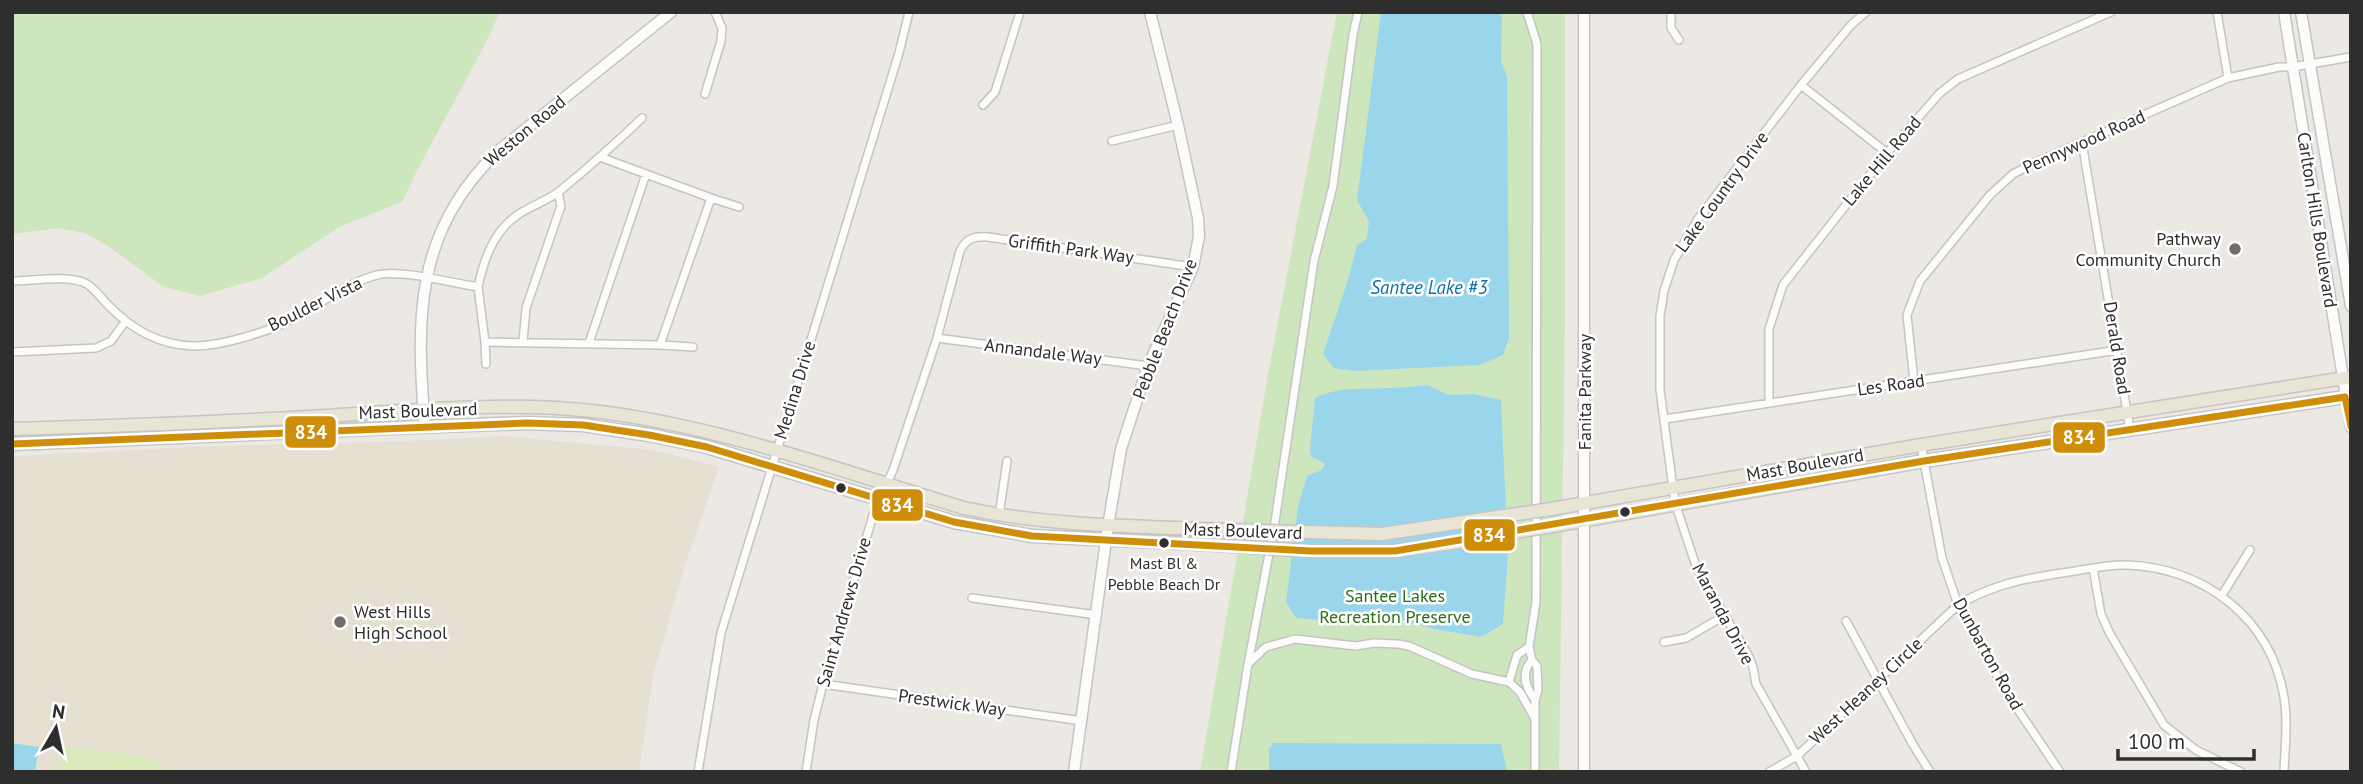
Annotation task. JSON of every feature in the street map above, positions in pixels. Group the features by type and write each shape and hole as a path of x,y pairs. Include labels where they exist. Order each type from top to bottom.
{"main road":[{"name":"Mast Boulevard","path":"12,429 216,422 424,409 525,408 598,412 682,425 777,450 964,508 999,516 1062,524 1382,534 1551,509 1921,445 2347,377"},
{"name":"Mast Boulevard","path":"12,444 425,427 583,425 707,447 954,522 1032,536 1311,551 1395,551 1924,461 2348,396"},
{"path":"130,441 146,432 199,428 216,422"}],"street":[{"name":"Weston Road","path":"425,427 419,349 423,294 439,234 446,219 464,189 485,163 671,12"},
{"path":"705,94 721,41 722,28 715,12"},
{"name":"Medina Drive","path":"698,772 721,633 899,53 909,12"},
{"path":"983,105 995,92 1020,12"},
{"name":"Pebble Beach Drive","path":"1074,772 1121,449 1148,366 1193,267 1199,236 1198,218 1178,125 1150,12"},
{"path":"1231,772 1274,528 1314,261 1333,186 1358,12"},
{"path":"1527,12 1536,44 1536,602 1529,647 1532,660 1537,666 1535,772"},
{"name":"Fanita Parkway","path":"1584,12 1584,772"},
{"path":"1671,12 1671,28 1679,40"},
{"name":"Lake Country Drive","path":"1672,487 1660,390 1660,316 1664,291 1674,260 1698,219 1801,85 1866,12"},
{"name":"Lake Hill Road","path":"1769,402 1769,329 1783,285 1888,153 1940,93 1958,79 2111,12"},
{"path":"2217,12 2228,78"},
{"name":"Carlton Hills Boulevard","path":"2284,12 2347,377 2351,427"},
{"name":"Carlton Hills Boulevard","path":"2301,12 2351,306"},
{"name":"Pennywood Road","path":"1914,382 1907,315 1920,281 1999,186 2013,174 2228,78 2279,67 2351,57"},
{"path":"1801,85 1888,153"},
{"path":"486,364 478,287 493,241 517,216 558,192 642,118"},
{"path":"1112,141 1178,125"},
{"name":"Derald Road","path":"2082,142 2130,430"},
{"path":"600,157 739,207"},
{"path":"589,343 646,174"},
{"path":"523,341 526,308 561,206 558,192"},
{"path":"660,345 711,198"},
{"name":"Griffith Park Way","path":"960,256 965,243 979,237 1193,267"},
{"name":"Saint Andrews Drive","path":"806,772 823,684 879,499 887,485 937,338 960,256"},
{"name":"Boulder Vista","path":"12,281 72,279 86,283 125,322 138,331 172,343 194,346 216,344 290,321 351,285 379,274 403,275 478,287"},
{"path":"12,352 96,348 111,341 125,322"},
{"name":"Annandale Way","path":"937,338 1148,366"},
{"path":"485,342 693,347"},
{"name":"Les Road","path":"1664,419 2118,350"},
{"name":"Dunbarton Road","path":"1921,445 1942,558 1958,605 2008,695 2060,772"},
{"path":"999,516 1007,461"},
{"name":"Maranda Drive","path":"1672,487 1696,566 1748,655 1756,684 1806,772"},
{"path":"2222,595 2250,550"},
{"name":"West Heaney Circle","path":"1769,772 1797,756 1958,605 2010,581 2124,564 2161,569 2196,580 2222,595 2242,613 2259,634 2277,670 2286,709 2284,772"},
{"path":"2093,568 2101,614 2110,634 2164,725 2196,750 2241,772"},
{"path":"972,598 1097,615"},
{"path":"1664,642 1686,638 1724,616"},
{"path":"1846,621 1930,772"},
{"path":"1248,664 1266,647 1295,639 1356,646 1386,643 1409,646 1472,674 1509,682 1520,692 1535,721"},
{"path":"1509,682 1517,654 1529,647"},
{"path":"1532,660 1526,670 1525,688 1535,700"},
{"name":"Prestwick Way","path":"823,684 1082,720"}],"shaded area":[{"name":"West Hills High School","path":"504,436 653,450 719,467 684,568 653,676 639,772 12,772 12,456"}],"green space":[{"path":"12,12 500,12 402,202 339,227 262,278 200,296 164,287 108,246 85,233 58,228 12,234"},
{"name":"Santee Lakes Recreation Preserve","path":"1337,12 1565,12 1565,319 1559,772 1200,772 1269,369"},
{"path":"64,747 137,756 164,765 172,772 60,772"}],"water":[{"name":"Santee Lake #3","path":"1381,12 1499,12 1502,17 1501,62 1507,76 1509,338 1503,355 1480,365 1353,371 1334,368 1323,354 1357,245 1367,239 1369,222 1357,200"},
{"path":"1428,385 1448,395 1473,394 1501,400 1508,554 1503,624 1481,637 1401,620 1343,622 1296,618 1286,602 1298,506 1307,476 1322,470 1325,464 1311,456 1315,398 1342,390"},
{"path":"12,743 39,747 35,772 12,772"},
{"path":"1273,743 1501,744 1507,772 1269,772 1269,749"}],"transit line":[{"name":"834","path":"12,444 527,423 583,425 707,447 954,522 1032,536 1311,551 1395,551 1924,461 2345,397 2351,426"}],"place":[{"name":"Pathway Community Church","path":"2235,249"},
{"name":"Mast Bl & Pebble Beach Dr","path":"1164,543"},
{"name":"West Hills High School","path":"340,622"}]}
